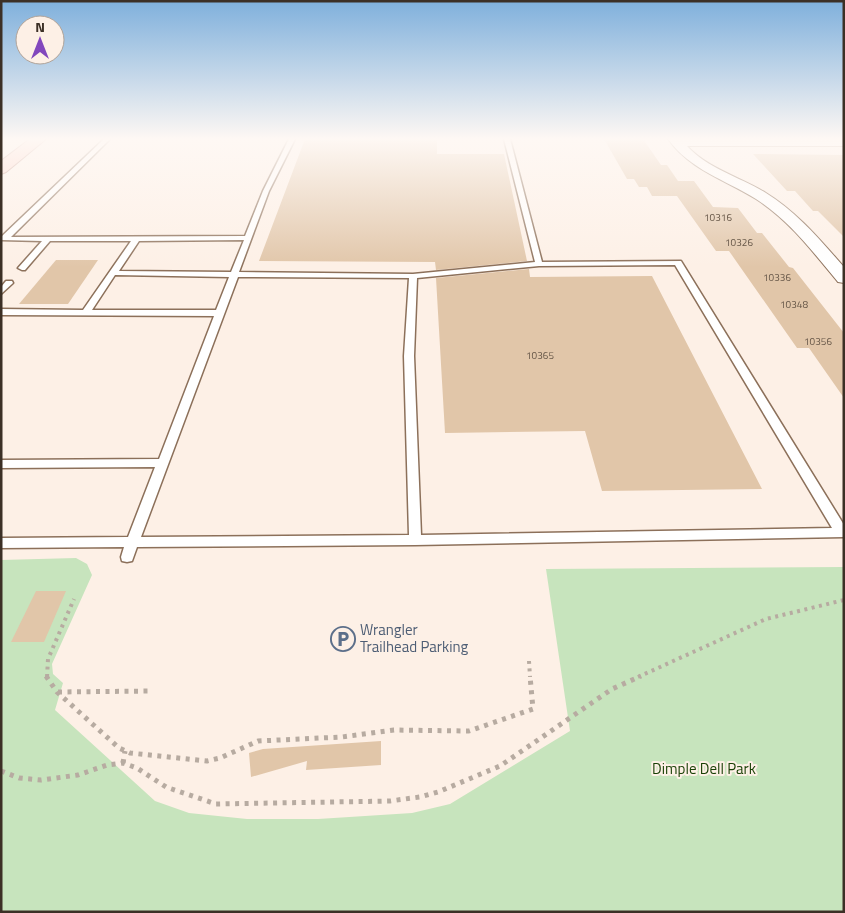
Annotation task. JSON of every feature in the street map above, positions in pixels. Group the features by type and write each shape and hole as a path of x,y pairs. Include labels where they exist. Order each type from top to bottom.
{"street":[{"path":"731,182 776,206 844,278"}],"lane":[{"path":"3,240 63,182"},
{"path":"127,557 271,182"},
{"path":"517,182 539,264"},
{"path":"86,312 136,238"},
{"path":"3,240 248,238"},
{"path":"22,268 48,239"},
{"path":"1,543 415,540 842,533 678,262 539,264 413,276 113,273"},
{"path":"413,276 409,356 415,540"},
{"path":"1,292 9,283"},
{"path":"1,312 221,313"},
{"path":"1,464 163,463"}],"path":[{"path":"74,599 46,664 48,679 58,692 125,751 207,760 220,758 258,741 342,737 394,730 469,731 532,710 529,661"},
{"path":"1,771 19,778 41,780 78,775 107,765 122,763 136,768 166,788 216,804 390,801 420,797 438,792 500,766 621,685 766,619 844,600"},
{"path":"58,692 152,690"},
{"path":"122,763 125,751"}],"green space":[{"name":"Dimple Dell Park","path":"76,558 87,564 92,575 52,664 53,674 63,683 55,710 155,801 189,813 247,819 318,819 412,813 450,804 570,731 546,569 844,567 844,912 1,912 1,560"}],"building":[{"path":"289,182 510,182 527,261 436,270 435,262 259,261"},
{"path":"636,182 694,182 713,207 738,208 757,233 762,233 789,267 793,268 844,333 844,398 809,348 797,348 729,251 716,251 677,196 652,196 647,187 639,187"},
{"path":"778,182 844,182 844,237 818,211 813,211 795,191 787,191"},
{"path":"56,260 98,260 68,304 19,304"},
{"path":"529,269 530,277 652,276 762,489 602,491 585,431 445,433 436,278"},
{"path":"36,591 66,591 44,642 11,642"},
{"path":"381,741 381,765 306,770 307,761 251,777 249,753 263,749"}],"place":[{"name":"Wrangler Trailhead Parking","path":"343,639"}]}
